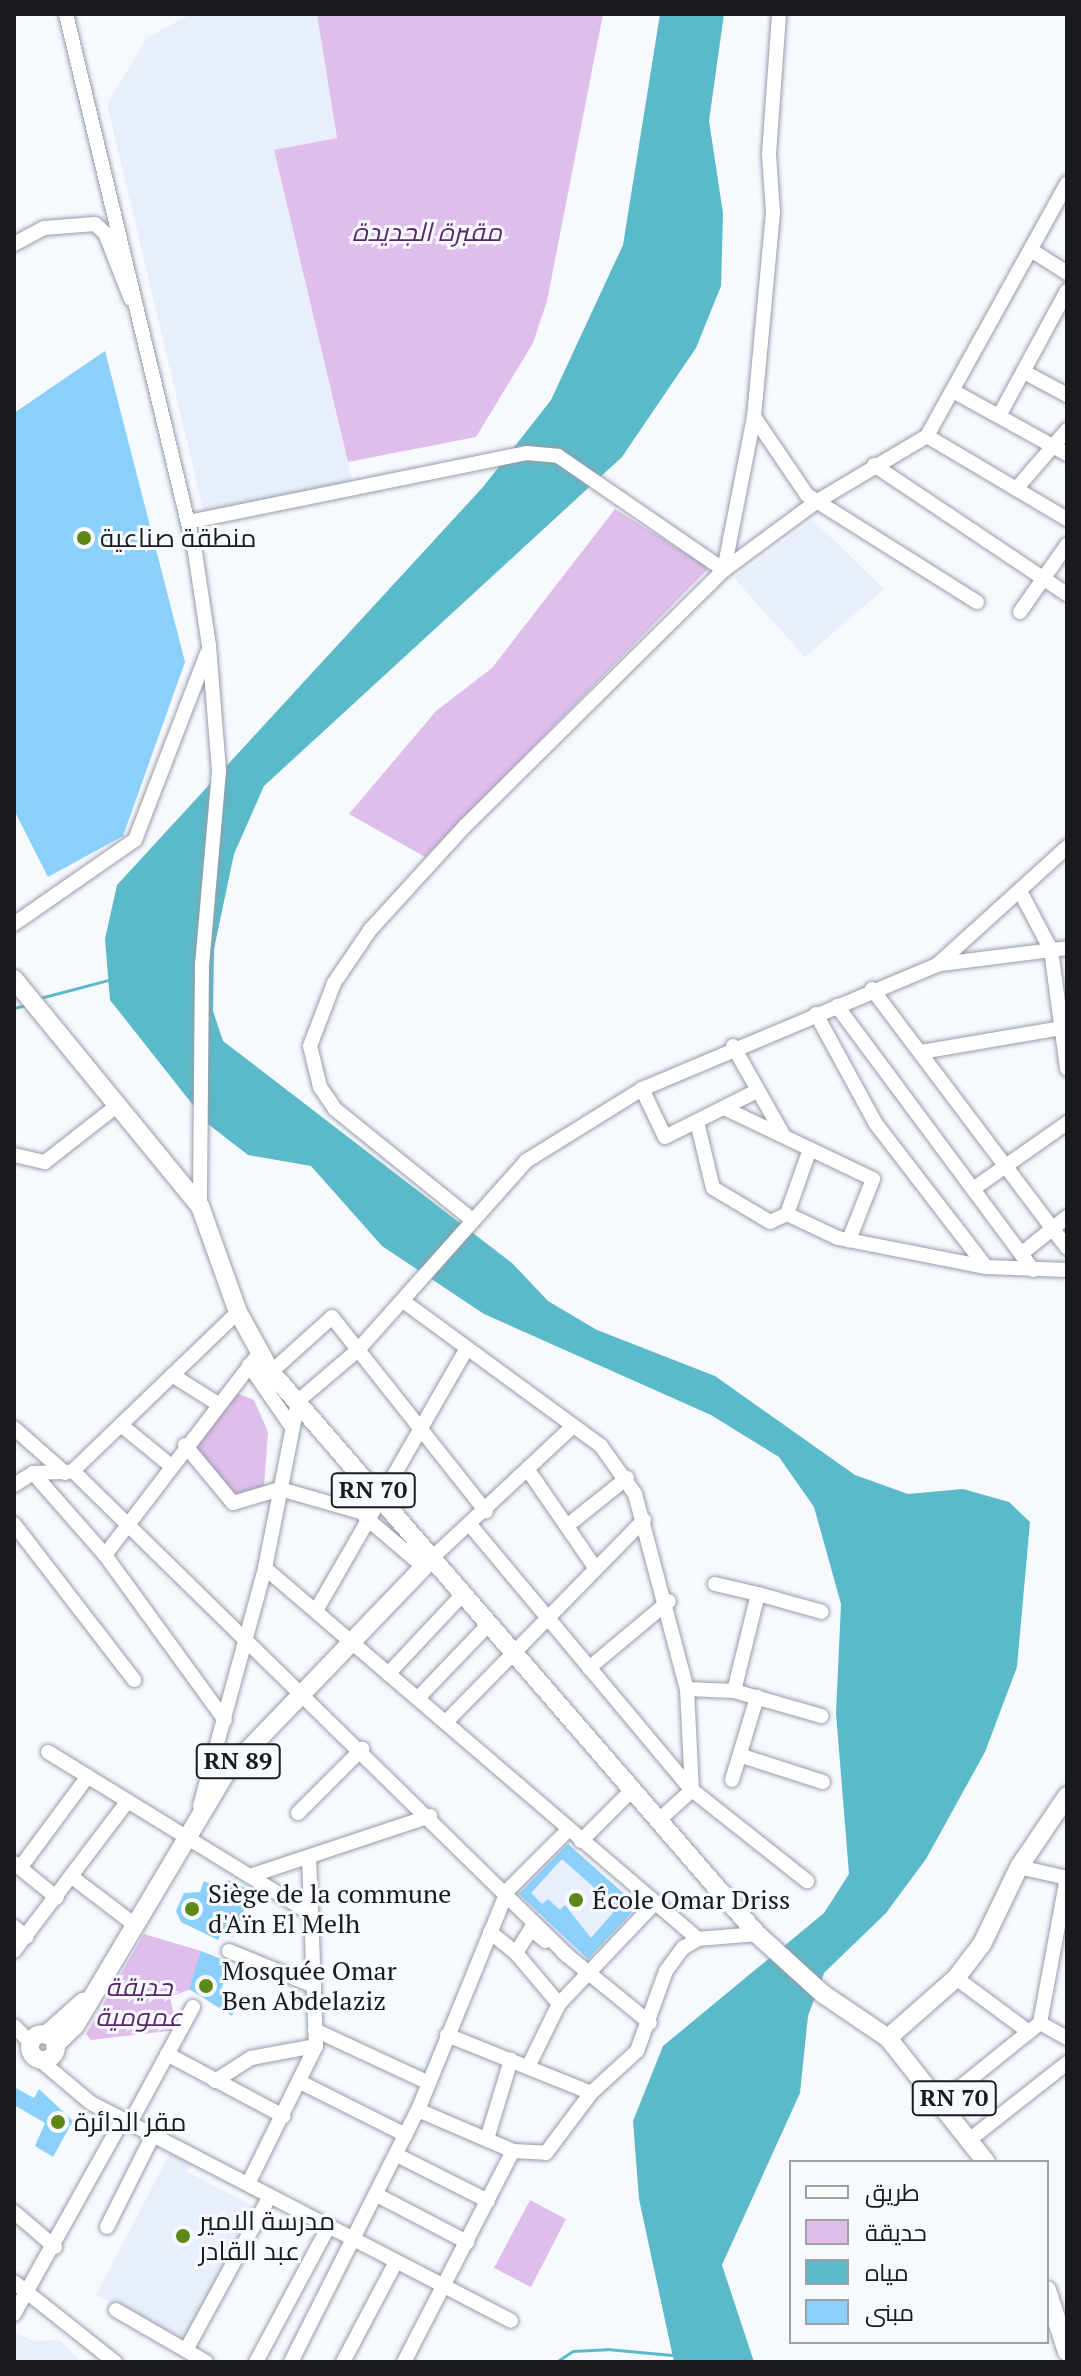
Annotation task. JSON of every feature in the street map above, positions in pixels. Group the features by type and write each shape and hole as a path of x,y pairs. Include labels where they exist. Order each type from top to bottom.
{"main road":[{"name":"RN 70","path":"16,981 200,1206 253,1360 271,1372 298,1401 377,1495 428,1563 463,1594 760,1937 823,1994 892,2043 947,2098 997,2160"},
{"name":"RN 89","path":"32,2036 88,1998 135,1925 200,1806 356,1644 428,1563"},
{"path":"892,2043 956,1978 982,1944 1019,1867 1067,1796"},
{"path":"29,2056 32,2036"},
{"name":"RN 70","path":"977,2134 985,2160"},
{"path":"1049,2299 1060,2351"},
{"path":"1049,2332 1060,2351"}],"street":[{"path":"66,14 188,522 209,646 219,771 202,964 200,1206"},
{"path":"724,570 754,417 773,213 769,154 779,14"},
{"path":"468,1220 335,1109 310,1068 318,1014 370,930 724,570 816,502 927,436 1031,250 1063,201 1067,183"},
{"path":"14,244 44,228 95,224 141,317"},
{"path":"1031,250 1067,273"},
{"path":"999,416 1026,373 1067,291"},
{"path":"1026,373 1067,395"},
{"path":"953,391 1067,454"},
{"path":"754,417 816,502 977,602"},
{"path":"1016,489 1067,430"},
{"path":"927,436 1067,519"},
{"path":"188,522 526,453 558,456 724,570"},
{"path":"874,465 1044,575 1067,594"},
{"path":"1020,612 1067,545"},
{"path":"14,924 135,840 209,646"},
{"path":"937,965 1065,852"},
{"path":"1021,893 1051,950 1064,1028 1067,1069"},
{"path":"200,1806 265,1568 298,1401 357,1351 403,1301 468,1220 526,1161 642,1089 733,1046 837,1006 872,989 937,965 1067,948"},
{"path":"872,989 1067,1248"},
{"path":"837,1006 1033,1270"},
{"path":"816,1014 876,1124 986,1267"},
{"path":"921,1052 1064,1028"},
{"path":"733,1046 785,1137"},
{"path":"642,1089 665,1137 757,1091"},
{"path":"14,1155 45,1162 118,1105"},
{"path":"724,1108 873,1179 849,1240"},
{"path":"697,1122 713,1188 770,1222 787,1214 810,1149"},
{"path":"973,1189 1002,1165 1067,1123"},
{"path":"787,1214 849,1240 986,1267 1067,1270"},
{"path":"1021,1254 1067,1217"},
{"path":"403,1301 465,1352 573,1426 627,1478 644,1520 669,1601 687,1689 692,1790"},
{"path":"14,1485 33,1473 69,1472 238,1312"},
{"path":"271,1372 332,1317 486,1511"},
{"path":"317,1609 377,1495 465,1352"},
{"path":"105,1555 131,1524 185,1445 253,1360 292,1427"},
{"path":"172,1375 218,1404"},
{"path":"121,1425 170,1465"},
{"path":"185,1445 233,1503 280,1489 366,1516 428,1563 471,1526 573,1426"},
{"path":"14,1428 131,1524 508,1890 568,1956"},
{"path":"528,1470 596,1569"},
{"path":"33,1473 105,1555 225,1720"},
{"path":"567,1526 627,1478"},
{"path":"446,1722 644,1520"},
{"path":"14,1524 134,1680"},
{"path":"471,1526 692,1790 807,1881"},
{"path":"265,1568 317,1609 568,1830 698,1939"},
{"path":"715,1584 822,1612"},
{"path":"388,1674 463,1594"},
{"path":"734,1691 758,1594"},
{"path":"589,1668 669,1601"},
{"path":"418,1698 489,1624"},
{"path":"687,1689 734,1691 821,1716"},
{"path":"732,1780 742,1756 757,1697"},
{"path":"298,1813 362,1749"},
{"path":"48,1752 311,1914"},
{"path":"742,1756 823,1782"},
{"path":"57,1898 17,1865 88,1776"},
{"path":"659,1820 692,1790"},
{"path":"581,1841 631,1791"},
{"path":"14,1951 128,1801"},
{"path":"250,1876 430,1816"},
{"path":"291,2362 418,2110 508,1890 568,1830"},
{"path":"248,2184 302,2083 316,2046 309,1858"},
{"path":"947,2098 1034,2028 1067,1878 1019,1867"},
{"path":"72,1877 135,1925"},
{"path":"528,2067 559,2004 591,1974 655,1903"},
{"path":"14,1927 27,1937"},
{"path":"516,1953 531,1929 650,2023"},
{"path":"490,1932 516,1953 559,2004"},
{"path":"418,2110 513,2151 546,2153 591,2093 637,2051 672,1960 698,1939 760,1937"},
{"path":"229,1951 314,1986"},
{"path":"956,1978 1034,2028 1067,2038"},
{"path":"14,2314 30,2296 193,2007"},
{"path":"315,2030 429,2083"},
{"path":"447,2035 591,2093"},
{"path":"215,2081 251,2058 316,2046"},
{"path":"167,2054 283,2116"},
{"path":"29,2056 62,2083 126,2121 511,2321"},
{"path":"487,2139 511,2060"},
{"path":"977,2134 1067,2063"},
{"path":"302,2083 406,2135"},
{"path":"107,2227 153,2135"},
{"path":"404,2362 513,2151"},
{"path":"397,2155 488,2201"},
{"path":"377,2195 467,2242"},
{"path":"186,2350 270,2196"},
{"path":"14,2212 55,2247"},
{"path":"256,2362 329,2226"},
{"path":"343,2362 396,2262"},
{"path":"14,2282 115,2362"},
{"path":"14,2304 30,2296"},
{"path":"116,2310 206,2362"}],"shaded area":[{"path":"191,14 317,14 337,138 274,151 353,484 204,513 107,104 147,38"},
{"path":"813,520 884,589 805,657 734,578"},
{"name":"École Omar Driss","path":"562,1840 641,1908 589,1965 514,1893"},
{"name":"مدرسة الامير عبد القادر","path":"171,2151 194,2163 186,2171 255,2207 182,2342 96,2295"},
{"path":"14,2332 33,2341 60,2340 81,2362 14,2362"}],"green space":[{"name":"مقبرة الجديدة","path":"317,14 603,14 547,301 533,343 476,437 348,462 274,150 337,138"},
{"path":"615,509 709,568 425,857 349,814 436,711 492,668"},
{"path":"234,1392 254,1400 268,1432 264,1486 241,1500 194,1453 195,1438"},
{"name":"حديقة عمومية","path":"144,1934 201,1951 191,1989 170,1997 177,2030 91,2040 86,2034"},
{"path":"530,2200 566,2219 531,2287 494,2268"}],"water":[{"path":"660,14 724,14 709,121 723,213 721,286 696,348 622,457 264,786 234,854 214,949 213,1011 223,1041 512,1263 548,1301 597,1330 715,1376 855,1475 908,1494 963,1489 1009,1502 1030,1522 1017,1667 985,1752 926,1859 886,1913 824,1973 808,2016 800,2093 722,2265 754,2362 674,2362 639,2199 633,2121 663,2046 824,1913 849,1874 836,1713 841,1604 814,1507 779,1457 711,1415 484,1314 382,1246 311,1166 248,1155 208,1124 110,1000 105,939 117,885 483,487 551,400 623,245"}],"building":[{"name":"منطقة صناعية","path":"105,351 185,662 123,836 48,877 14,810 14,413"},
{"path":"568,1844 638,1906 588,1959 519,1894","holes":["562,1859 617,1908 591,1938 565,1905 560,1910 548,1899 542,1904 531,1893"]},
{"name":"Siège de la commune d'Aïn El Melh","path":"228,1880 252,1891 233,1937 222,1932 218,1940 181,1922 176,1911 184,1893 200,1892 204,1881 223,1891"},
{"name":"Mosquée Omar Ben Abdelaziz","path":"201,1951 229,1962 221,1991 239,1997 232,2016 189,1989"},
{"name":"مقر الدائرة","path":"14,2087 34,2098 39,2089 73,2121 53,2157 35,2146 45,2123 14,2105"}],"waterway":[{"path":"40,998 108,980"},
{"path":"14,1008 26,1005"},
{"path":"556,2362 573,2351 607,2349 672,2355"}],"place":[{"name":"منطقة صناعية","path":"84,538"},
{"name":"École Omar Driss","path":"576,1900"},
{"name":"Siège de la commune d'Aïn El Melh","path":"192,1909"},
{"name":"Mosquée Omar Ben Abdelaziz","path":"206,1986"},
{"name":"مقر الدائرة","path":"58,2122"},
{"name":"مدرسة الامير عبد القادر","path":"183,2236"}]}
